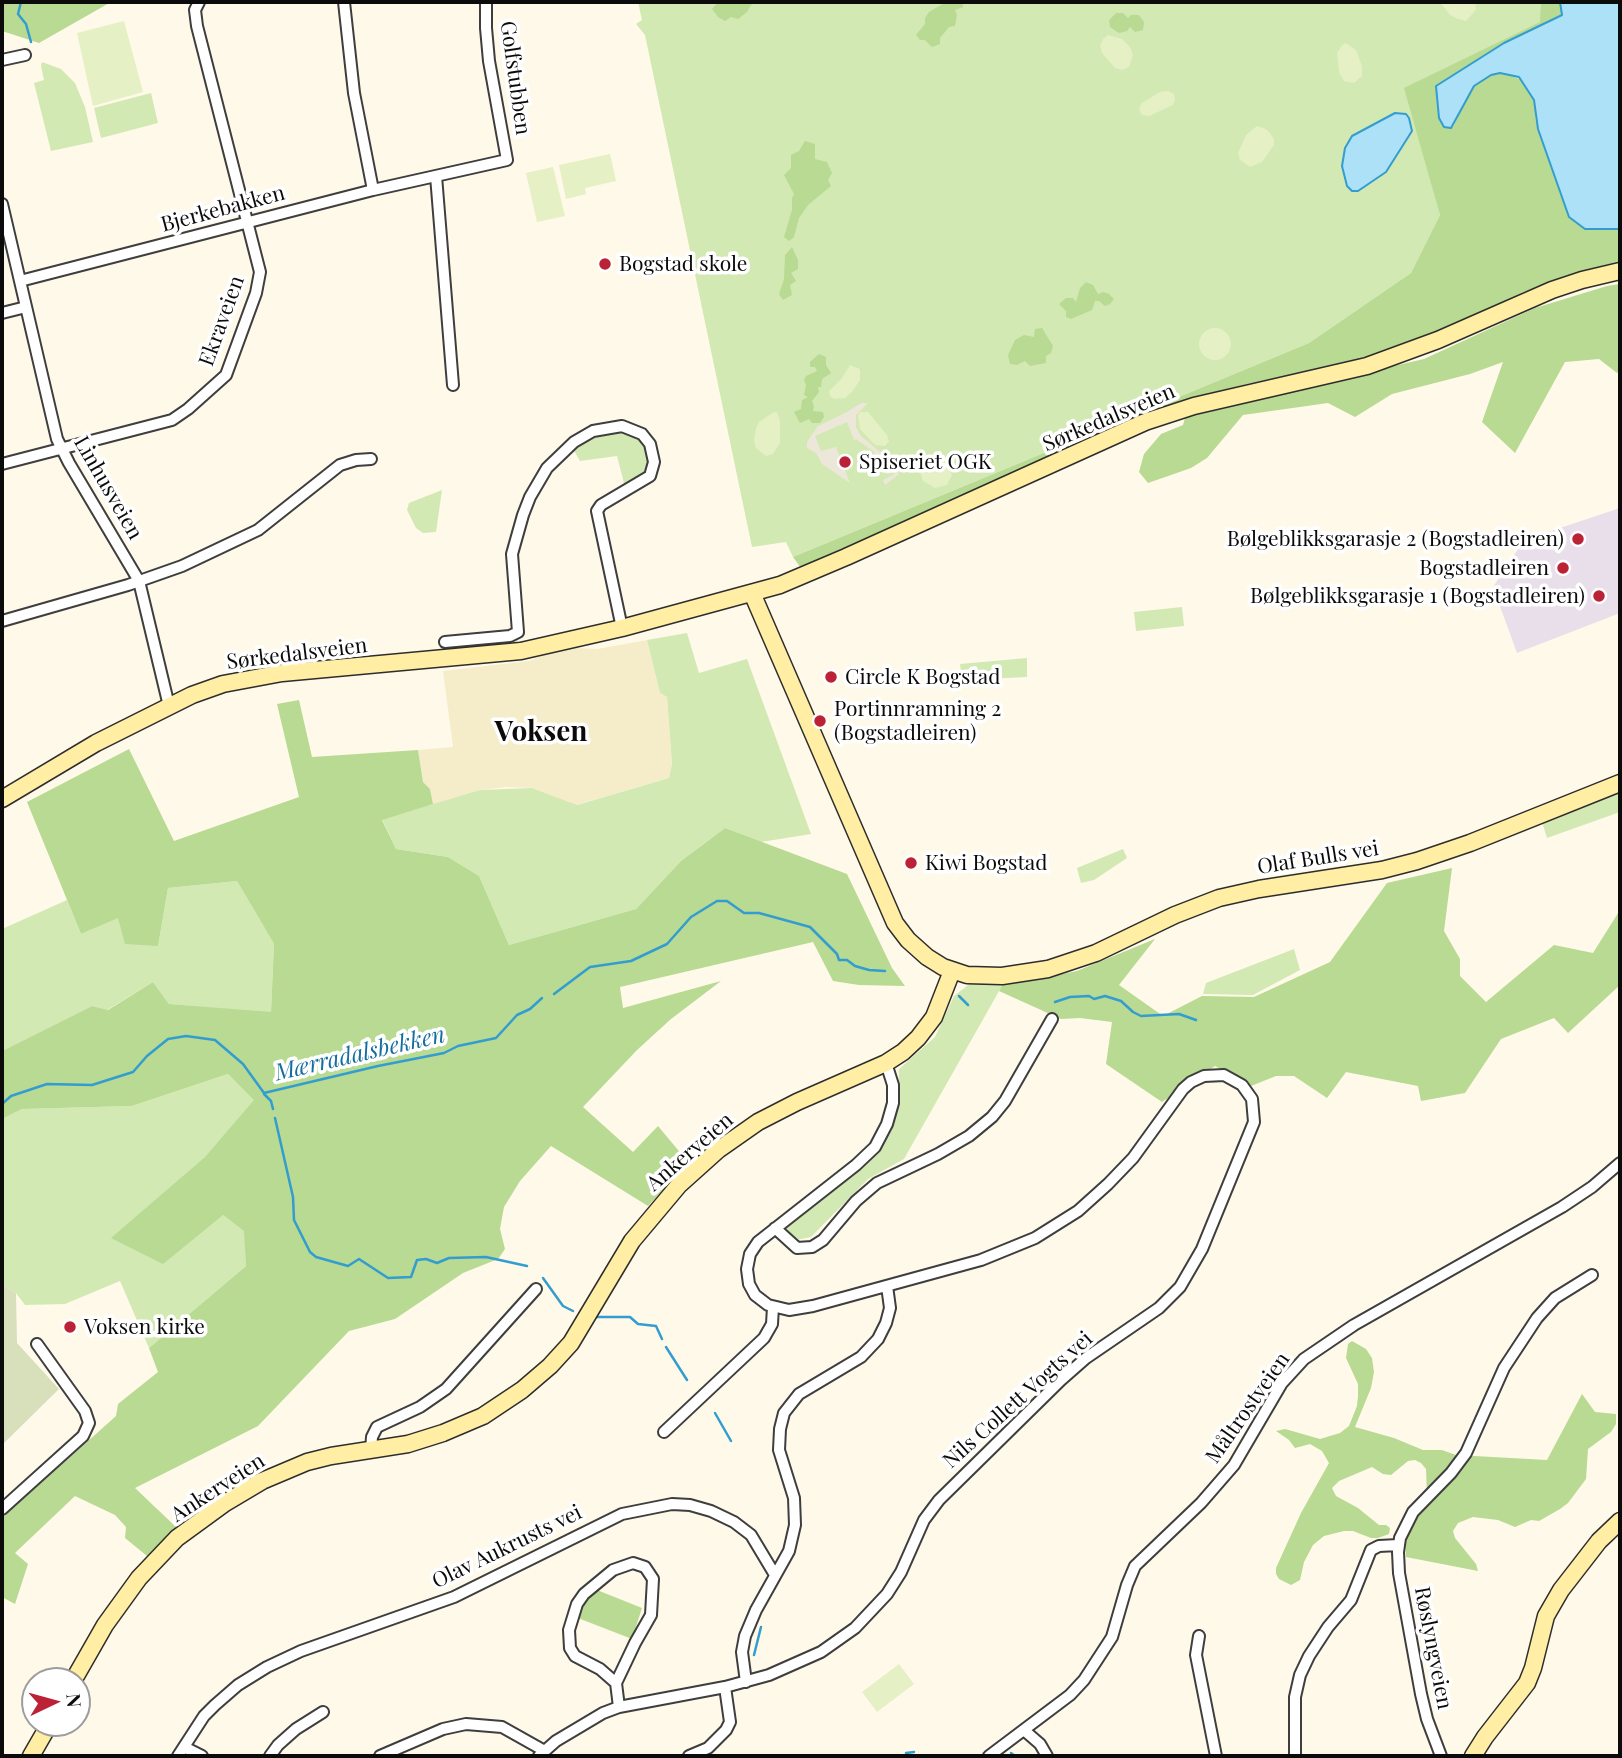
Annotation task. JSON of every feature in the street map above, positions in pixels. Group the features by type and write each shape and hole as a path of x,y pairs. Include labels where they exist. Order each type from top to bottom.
{"main road":[{"name":"Sørkedalsveien","path":"2,797 81,751 212,687 255,676 510,653 622,628 752,593 813,572 1145,422 1194,406 1376,363 1438,340 1552,290 1620,271"},
{"path":"752,593 890,913 914,947 952,971"},
{"name":"Olaf Bulls vei","path":"952,971 984,976 1023,973 1082,959 1187,909 1259,888 1382,870 1427,858 1620,783"},
{"name":"Ankerveien","path":"81,1667 122,1599 153,1562 194,1525 251,1487 286,1469 331,1456 420,1441 454,1429 491,1411 522,1390 571,1343 632,1241 660,1205 692,1172 732,1139 774,1113 886,1063 910,1046 939,1008 952,971"},
{"path":"1473,1756 1527,1683 1546,1616 1561,1590 1599,1541 1620,1521"},
{"path":"31,1756 42,1737"}],"street":[{"name":"Ekraveien","path":"2,464 172,420 225,377 259,280 259,268 197,26 195,10 199,2"},
{"path":"344,2 354,93 373,190"},
{"name":"Golfstubben","path":"486,2 489,61 507,160"},
{"path":"2,60 26,55"},
{"name":"Bjerkebakken","path":"20,281 373,190 507,160"},
{"path":"436,176 453,385"},
{"name":"Linhusveien","path":"2,204 61,448 139,581 169,706"},
{"path":"2,313 26,307"},
{"path":"445,642 510,636 518,632 512,554 530,497 547,468 574,442 593,431 622,426 642,434 650,444 654,462 650,476 601,505 597,512 622,628"},
{"path":"2,621 182,566 258,530 340,465 371,459"},
{"path":"775,1228 797,1248 812,1247 877,1183 970,1136 992,1117 1004,1101 1052,1019"},
{"path":"664,1432 765,1338 772,1324 774,1307 755,1295 749,1284 747,1269 753,1247 856,1165 879,1140 893,1103 893,1085 886,1063"},
{"name":"Nils Collett Vogts vei","path":"541,1753 589,1720 619,1707 746,1682 804,1661 855,1628 887,1594 901,1572 924,1520 939,1500 1068,1374 1151,1314 1180,1287 1202,1249 1250,1137 1255,1117 1249,1094 1242,1085 1224,1075 1210,1074 1197,1079 1183,1089 1122,1171 1089,1202 1067,1219 1007,1251 803,1308 789,1310 774,1307"},
{"name":"Måltrostveien","path":"989,1756 1070,1695 1084,1680 1112,1637 1135,1566 1201,1503 1234,1465 1282,1383 1295,1366 1347,1329 1562,1207 1592,1188 1620,1163"},
{"path":"1295,1756 1295,1697 1300,1675 1328,1627 1352,1600 1360,1583 1367,1554 1379,1546 1398,1545 1402,1531 1413,1512 1466,1453 1504,1368 1522,1338 1546,1306 1574,1284 1592,1275"},
{"path":"746,1682 742,1652 745,1636 755,1610 789,1551 796,1516 792,1489 779,1450 784,1413 799,1394 861,1357 878,1339 890,1308 887,1286"},
{"path":"371,1450 372,1437 377,1427 420,1407 446,1389 536,1289"},
{"path":"2,1509 83,1436 89,1423 85,1411 37,1344"},
{"name":"Olav Aukrusts vei","path":"202,1756 181,1751 215,1705 237,1685 267,1667 300,1651 454,1597 622,1514 672,1504 690,1505 711,1511 734,1522 751,1535 775,1574"},
{"name":"Røslyngveien","path":"1398,1545 1399,1573 1421,1694 1441,1756"},
{"path":"616,1683 600,1669 575,1656 570,1648 569,1630 577,1604 584,1594 613,1570 633,1563 645,1567 653,1578 651,1615 616,1683 619,1707"},
{"path":"1199,1636 1196,1655 1216,1756"},
{"path":"689,1756 708,1748 726,1730 730,1722 725,1687"},
{"path":"270,1756 296,1729 323,1712"},
{"path":"380,1756 443,1729 466,1724 502,1727 541,1753"},
{"path":"1025,1731 1040,1744 1047,1756"}],"shaded area":[{"path":"861,403 868,403 856,415 856,427 861,436 900,470 898,475 885,485 883,480 895,472 886,474 873,451 854,440 847,422 815,436 821,451 836,447 850,483 822,464 816,453 807,448 807,442 818,426"},
{"name":"Bogstadleiren","path":"1620,508 1620,613 1517,653 1493,587 1524,540"},
{"path":"647,640 660,693 667,697 672,764 669,778 576,805 532,788 507,787 480,790 433,804 430,789 423,782 418,750 453,747 443,671 529,661 549,653 576,648 597,649"}],"green space":[{"path":"2,2 111,2 39,43 2,31"},
{"path":"638,2 1541,2 1541,22 1500,42 1429,174 1440,215 1411,273 1309,343 793,557 786,542 752,547 645,35 636,24 642,20"},
{"path":"718,2 758,2 751,5 738,19 731,17 725,21 712,9"},
{"path":"946,2 963,2 963,7 955,10 955,26 949,27 940,38 940,44 932,47 916,35 925,24 929,12"},
{"path":"1440,2 1475,2 1476,10 1466,21 1450,15"},
{"path":"1541,2 1560,2 1562,14 1504,43 1436,86 1451,128 1474,86 1482,80 1491,75 1505,73 1522,80 1534,100 1536,122 1560,194 1585,229 1620,229 1620,261 1523,292 1455,328 1400,351 1247,384 1175,405 801,568 793,557 1309,343 1411,273 1440,215 1404,88 1540,22"},
{"path":"1116,13 1123,13 1128,18 1131,15 1139,15 1144,22 1143,30 1135,32 1130,27 1119,33 1110,27 1109,20"},
{"path":"124,21 143,92 93,106 77,33"},
{"path":"1108,35 1122,39 1130,47 1133,55 1129,67 1122,70 1115,68 1102,53 1100,46"},
{"path":"1346,43 1356,50 1362,66 1362,76 1354,83 1344,81 1339,72 1337,53"},
{"path":"42,62 61,69 75,83 85,107 93,142 51,151 34,83 44,80"},
{"path":"1168,91 1174,94 1173,105 1149,116 1142,115 1139,109 1142,103 1160,92"},
{"path":"151,93 158,123 101,138 94,108"},
{"path":"1257,126 1270,133 1274,145 1262,162 1250,167 1240,160 1238,153 1246,135"},
{"path":"805,141 815,144 815,159 827,162 832,173 828,180 831,186 808,205 799,218 794,237 789,241 784,237 794,194 784,175 791,168 791,155 799,151"},
{"path":"610,154 616,181 585,188 586,194 566,199 559,165"},
{"path":"553,167 565,216 537,222 526,173"},
{"path":"792,247 798,260 798,269 791,273 796,281 790,285 792,295 783,300 779,294 784,279 785,255"},
{"path":"1086,282 1093,285 1098,294 1103,292 1114,299 1105,306 1095,301 1092,310 1071,319 1066,317 1066,311 1059,304 1066,298 1073,298 1076,302 1080,288"},
{"path":"1620,284 1620,371 1617,373 1599,359 1565,362 1515,453 1482,422 1503,362 1470,374 1392,394 1355,417 1328,403 1243,415 1207,458 1191,468 1148,483 1139,472 1144,454 1161,434 1183,425 1186,414 1424,359 1535,308"},
{"path":"1042,328 1053,346 1051,353 1046,356 1046,363 1030,366 1025,361 1017,365 1010,364 1008,355 1015,340 1024,335 1034,337 1035,329"},
{"path":"1215,328 1226,333 1231,344 1226,355 1215,360 1204,355 1199,344 1204,333"},
{"path":"819,354 826,357 826,365 831,373 822,379 819,392 812,401 813,411 823,412 824,417 820,423 812,423 809,419 800,423 794,412 801,409 802,400 808,397 804,395 804,380 806,376 817,371 815,367 810,367 810,362"},
{"path":"850,365 860,369 860,380 845,398 834,399 829,391"},
{"path":"777,412 780,421 780,443 773,454 766,456 756,448 756,428 759,422"},
{"path":"860,412 868,412 887,435 889,441 885,446 875,445 860,429"},
{"path":"627,431 640,435 647,445 650,462 646,474 625,487 617,456 580,461 572,447 596,434"},
{"path":"940,457 948,465 952,475 947,485 935,488 923,481 919,468 920,463 927,458"},
{"path":"442,490 436,532 423,533 416,528 407,510 409,503"},
{"path":"1182,607 1184,626 1136,631 1134,612"},
{"path":"687,633 699,673 747,659 811,834 761,842 725,828 681,861 636,909 509,945 479,876 448,857 396,849 382,819 480,790 532,788 577,805 669,778 672,764 667,697 660,693 647,640"},
{"path":"1027,658 1027,677 962,680 960,664"},
{"path":"299,700 312,757 418,750 423,782 430,789 433,804 382,820 396,849 448,857 479,876 509,945 636,909 681,861 725,828 847,874 892,968 905,986 859,985 833,981 813,942 620,987 623,1008 721,981 671,1019 637,1050 583,1107 633,1152 658,1126 688,1162 648,1206 551,1146 520,1181 504,1207 500,1229 505,1249 498,1259 463,1273 395,1319 349,1331 258,1426 135,1488 176,1527 147,1556 125,1538 126,1527 115,1515 75,1496 15,1553 28,1564 15,1604 2,1597 2,1518 116,1416 118,1404 158,1372 149,1348 246,1266 244,1231 223,1215 163,1264 111,1238 204,1158 254,1100 228,1074 132,1106 22,1109 2,1119 2,1051 92,1006 108,1010 153,982 169,1004 271,1012 274,944 237,881 168,888 158,946 125,944 118,918 81,934 27,802 129,749 174,841 299,797 277,704"},
{"path":"1620,790 1620,812 1547,838 1542,822"},
{"path":"1123,849 1127,858 1094,880 1081,883 1077,868"},
{"path":"1452,868 1444,931 1460,959 1460,976 1486,1002 1554,945 1593,953 1620,910 1620,985 1568,1033 1554,1018 1501,1039 1465,1093 1421,1101 1418,1086 1346,1072 1327,1098 1294,1076 1276,1076 1251,1086 1215,1066 1162,1102 1106,1064 1112,1022 1080,1018 1061,1019 999,991 1007,977 1047,977 1077,971 1155,939 1119,985 1163,1016 1202,996 1254,997 1330,962 1387,883"},
{"path":"237,881 274,944 271,1013 169,1004 153,982 107,1010 92,1006 2,1051 2,929 67,900 81,934 119,917 158,946 168,888"},
{"path":"1294,949 1300,970 1253,995 1203,994 1206,983"},
{"path":"1007,977 904,1159 868,1179 811,1237 796,1240 784,1227 887,1134 898,1106 899,1069 935,1037 954,996 972,982"},
{"path":"228,1074 255,1100 204,1158 223,1215 245,1231 246,1266 149,1348 120,1281 65,1304 25,1305 16,1293 2,1285 2,1119 22,1109 132,1106"},
{"path":"2,1285 16,1293 17,1343 59,1389 2,1445"},
{"path":"1352,1341 1366,1349 1372,1358 1374,1372 1371,1388 1355,1427 1423,1450 1442,1450 1456,1455 1547,1460 1582,1394 1595,1412 1616,1414 1616,1424 1611,1432 1588,1449 1586,1479 1568,1503 1560,1509 1539,1521 1531,1520 1515,1527 1498,1520 1473,1517 1458,1523 1453,1531 1455,1538 1476,1564 1478,1571 1406,1557 1405,1539 1409,1527 1427,1495 1426,1469 1421,1463 1408,1461 1391,1475 1383,1474 1372,1467 1339,1481 1332,1488 1336,1496 1358,1508 1379,1525 1386,1525 1390,1528 1389,1534 1371,1538 1353,1531 1344,1531 1324,1536 1313,1545 1304,1562 1300,1580 1291,1585 1279,1579 1276,1568 1301,1513 1329,1463 1322,1451 1310,1444 1295,1448 1276,1431 1285,1429 1320,1439 1340,1433 1349,1426 1358,1396 1358,1384 1346,1358 1348,1344"},
{"path":"597,1590 642,1608 632,1639 578,1618 586,1600"},
{"path":"899,1664 914,1684 877,1712 862,1692"}],"water":[{"path":"1560,2 1620,2 1620,229 1585,229 1569,217 1538,129 1534,100 1519,77 1500,73 1491,75 1474,86 1451,128 1444,127 1439,118 1436,86 1504,43 1562,15"},
{"path":"1395,113 1406,114 1412,131 1386,172 1358,191 1352,191 1347,186 1342,166 1345,148 1352,136"}],"waterway":[{"path":"21,2 18,14 26,24 31,42"},
{"name":"Mærradalsbekken","path":"554,994 590,967 631,961 667,944 691,917 717,901 727,901 744,913 759,913 810,927 837,954 839,960 847,960 855,966 869,970 885,971"},
{"name":"Mærradalsbekken","path":"959,996 968,1005"},
{"name":"Mærradalsbekken","path":"1055,1002 1070,997 1089,996 1094,999 1105,996 1121,1001 1141,1016 1179,1014 1196,1020"},
{"name":"Mærradalsbekken","path":"2,1104 11,1096 47,1084 92,1085 133,1072 168,1039 186,1036 215,1040 243,1064 264,1093 444,1053 458,1046 496,1038 517,1015 530,1009 542,998"},
{"path":"264,1094 271,1101 273,1109"},
{"path":"275,1118 293,1197 294,1220 310,1252 316,1257 348,1266 359,1259 388,1278 411,1277 417,1260 426,1259 437,1263 449,1258 486,1257 527,1266"},
{"path":"543,1278 563,1306 573,1311"},
{"path":"596,1317 630,1317 638,1324 656,1326 662,1339"},
{"path":"666,1347 687,1380"},
{"path":"715,1413 731,1441"},
{"path":"754,1655 761,1627"},
{"path":"906,1753 914,1752"},
{"path":"1011,1753 1015,1756"}],"place":[{"name":"Bogstad skole","path":"605,264"},
{"name":"Spiseriet OGK","path":"845,462"},
{"name":"Bølgeblikksgarasje 2 (Bogstadleiren)","path":"1578,539"},
{"name":"Bogstadleiren","path":"1563,568"},
{"name":"Bølgeblikksgarasje 1 (Bogstadleiren)","path":"1599,596"},
{"name":"Circle K Bogstad","path":"831,677"},
{"name":"Portinnramning 2 (Bogstadleiren)","path":"820,721"},
{"name":"Kiwi Bogstad","path":"911,863"},
{"name":"Voksen kirke","path":"70,1327"}],"district":[{"name":"Voksen","path":"541,732"}]}
